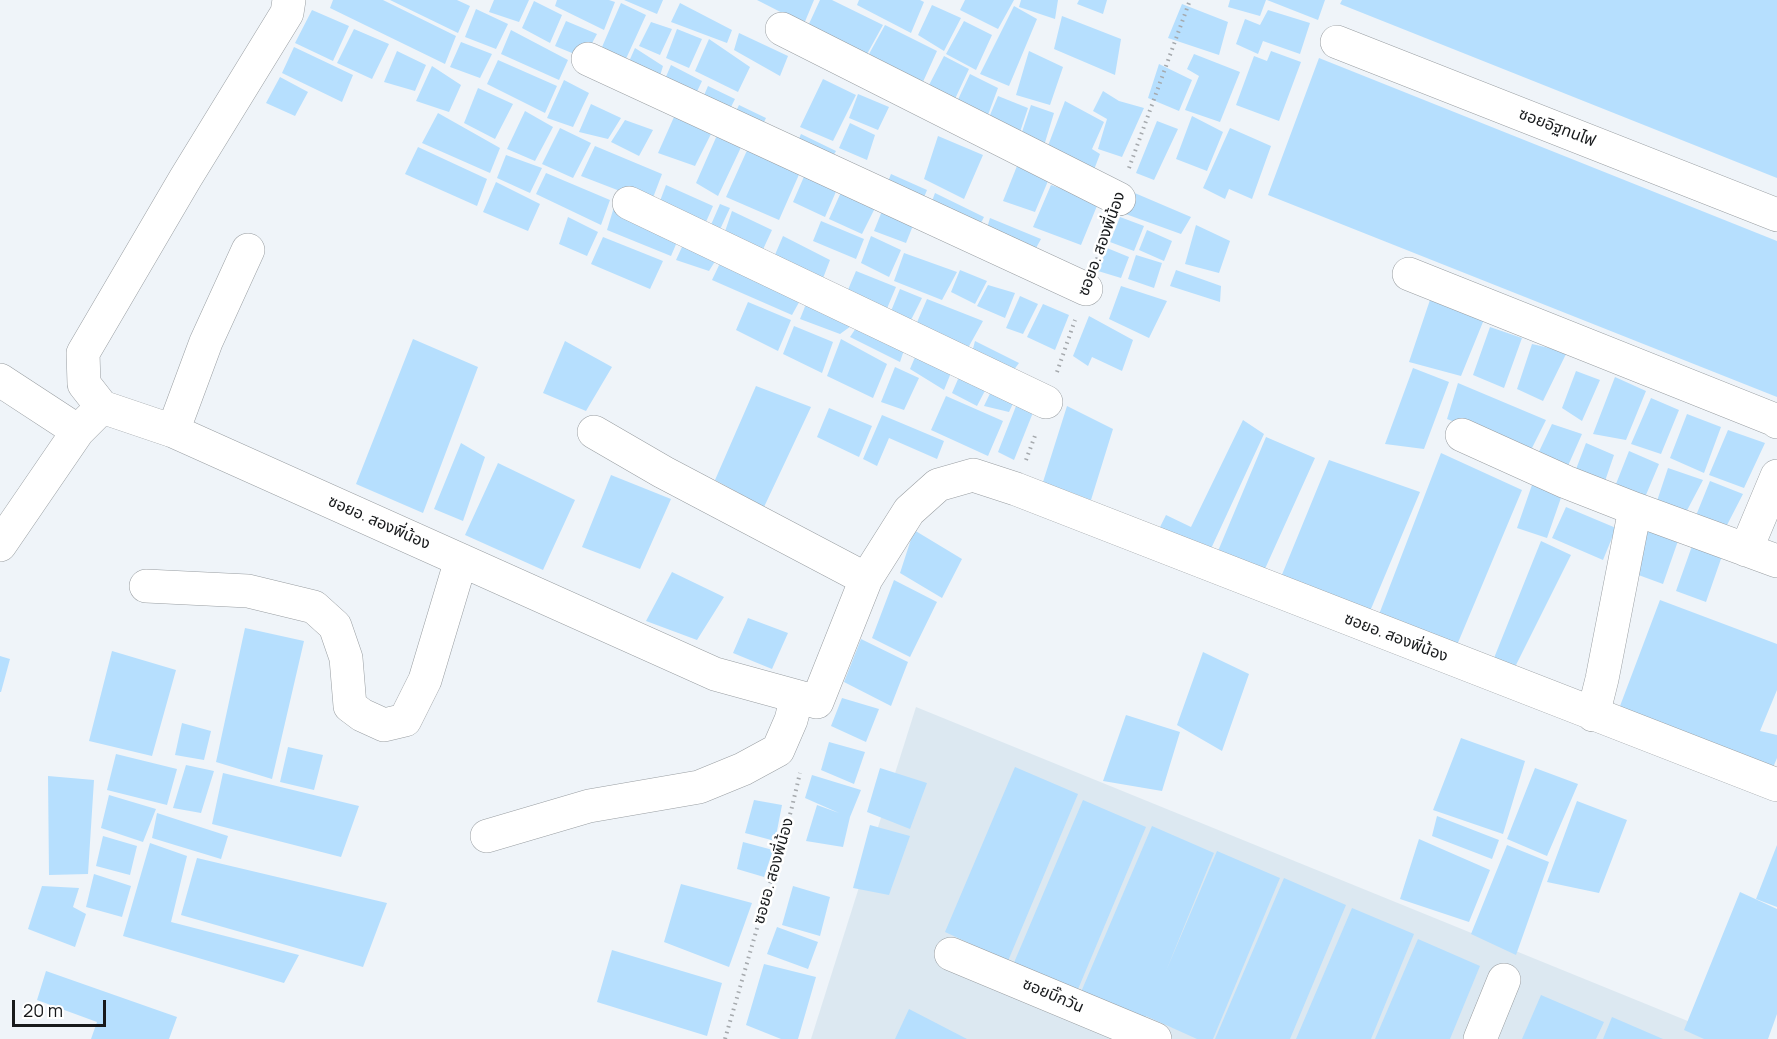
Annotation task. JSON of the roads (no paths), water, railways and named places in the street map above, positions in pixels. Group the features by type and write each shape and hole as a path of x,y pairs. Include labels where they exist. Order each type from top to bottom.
{"street":[{"path":"0,545 78,431 102,407 84,384 83,353 185,178 288,13 289,0"},
{"path":"782,29 1119,199"},
{"name":"ซอยอิฐทนไฟ","path":"1337,42 1777,215"},
{"path":"588,59 1086,289"},
{"path":"629,203 1046,402"},
{"path":"173,431 206,342 248,250"},
{"path":"1409,274 1777,422"},
{"path":"0,380 78,431"},
{"name":"ซอยอ. สองพี่น้อง","path":"102,407 173,431 715,674 817,702 866,579 909,511 938,485 973,475 1016,489 1777,785"},
{"path":"594,432 663,472 866,579"},
{"path":"1462,435 1566,482 1777,561"},
{"path":"1746,550 1777,476"},
{"path":"1593,715 1635,509"},
{"path":"146,586 248,591 314,607 335,626 346,658 350,706 362,715 384,725 405,720 425,680 461,560"},
{"path":"487,836 590,806 699,787 743,769 778,750 791,720 797,697"},
{"name":"ซอยบิ๊กวัน","path":"951,954 1155,1039"},
{"path":"1480,1039 1504,980"}]}
